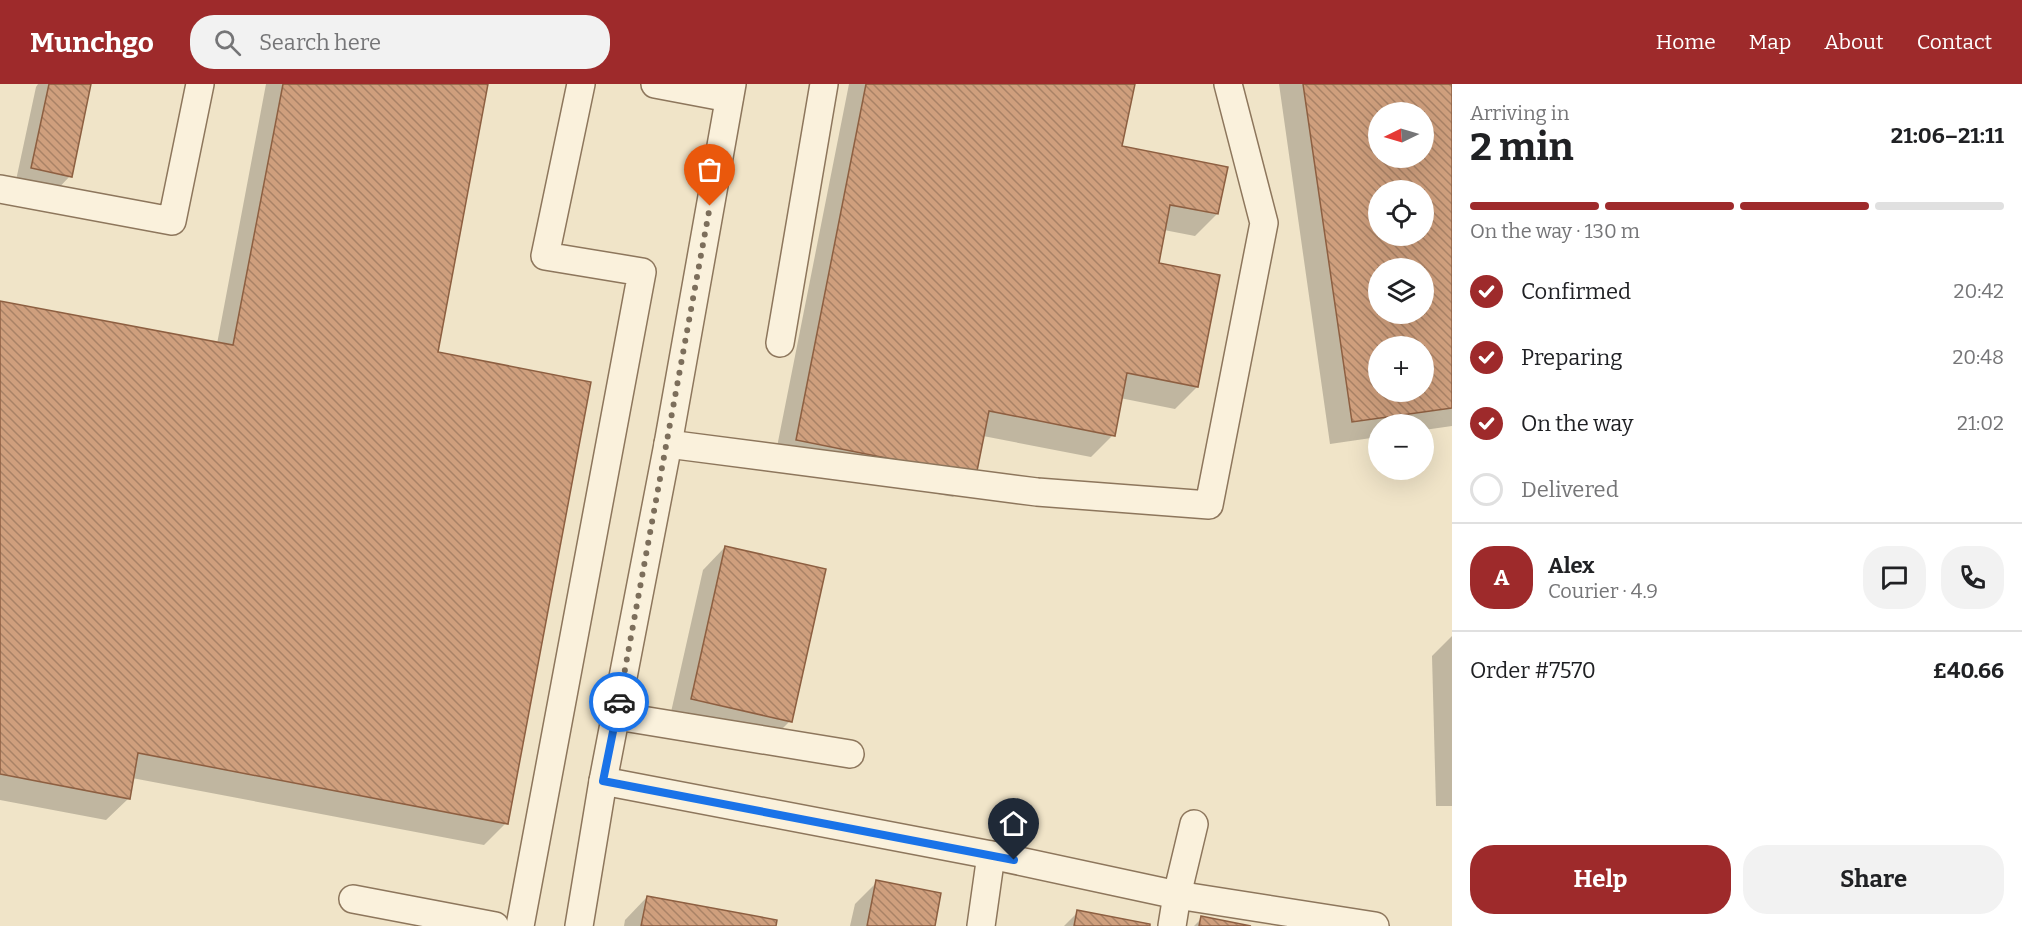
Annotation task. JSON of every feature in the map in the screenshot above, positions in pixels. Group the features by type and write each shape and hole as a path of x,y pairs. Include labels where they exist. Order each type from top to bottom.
{"street":[{"path":"0,189 172,221 200,84"},
{"path":"520,926 642,272 545,256 580,84"},
{"path":"579,926 603,781 668,444 730,91 655,84"},
{"path":"780,343 824,84"},
{"path":"668,444 1037,492 1209,505 1264,224 1227,84"},
{"path":"617,716 850,754"},
{"path":"603,781 991,855 1177,895 1375,926"},
{"path":"1172,926 1194,824"},
{"path":"981,926 991,855"},
{"path":"353,899 495,926"}],"building":[{"path":"49,84 91,84 72,177 31,168"},
{"path":"283,84 488,84 438,352 591,382 508,824 138,753 130,799 0,774 0,301 233,345"},
{"path":"866,84 1135,84 1122,146 1228,167 1218,214 1170,205 1159,263 1220,275 1198,387 1127,373 1115,436 989,411 976,476 796,440"},
{"path":"1303,84 1452,84 1452,408 1409,414 1368,414 1368,420 1352,422"},
{"path":"725,546 826,569 792,722 691,699"},
{"path":"876,880 941,893 935,926 867,926"},
{"path":"647,896 777,920 776,926 641,926"},
{"path":"1077,910 1150,924 1150,926 1074,926"},
{"path":"1201,916 1251,926 1199,926"}],"way so far":[{"path":"619,702 710,206"}],"route":[{"path":"619,702 603,781 1014,860"}]}
